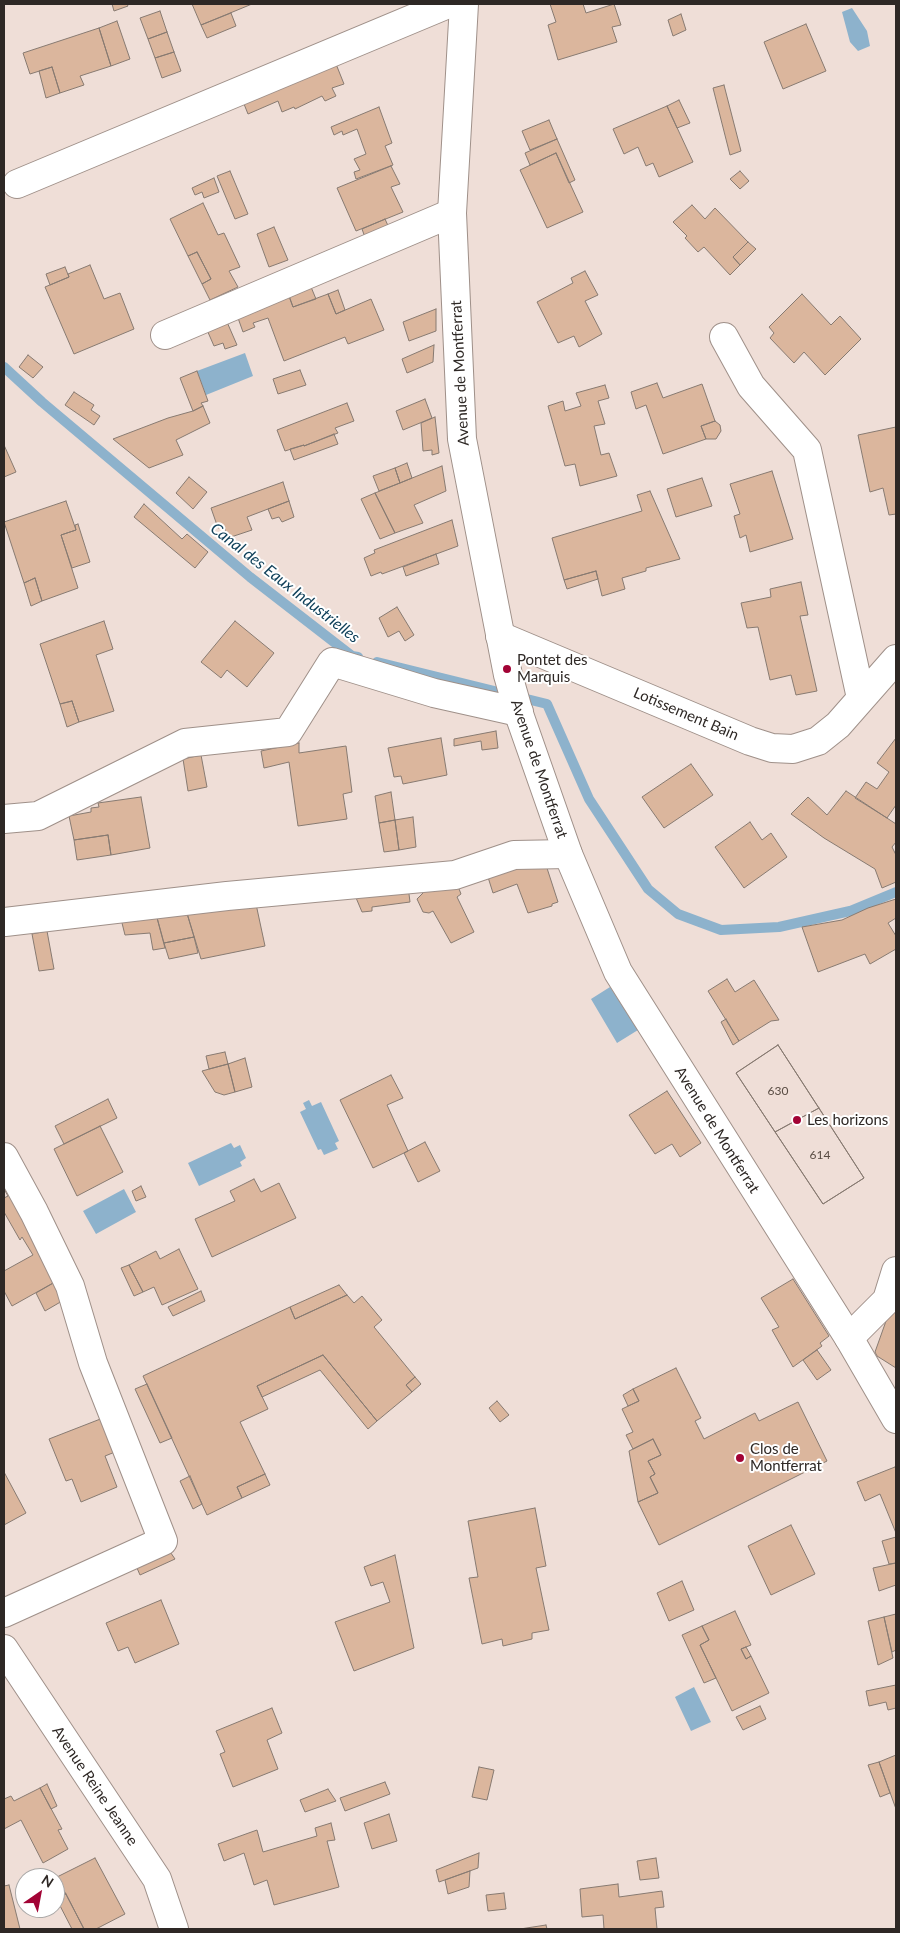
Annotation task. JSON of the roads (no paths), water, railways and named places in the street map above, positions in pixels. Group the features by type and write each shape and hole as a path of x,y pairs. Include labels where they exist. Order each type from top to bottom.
{"street":[{"path":"17,184 448,4"},
{"name":"Avenue de Montferrat","path":"464,4 452,213 462,439 508,675 518,710 568,854 618,972 848,1338 896,1419"},
{"path":"165,335 452,213"},
{"path":"724,337 751,386 807,450 861,698"},
{"name":"Lotissement Bain","path":"500,636 741,737 772,748 793,749 818,740 838,725 896,659"},
{"path":"4,819 38,816 185,743 288,732 332,662 434,693 518,710"},
{"path":"5,922 227,896 455,874 514,855 568,854"},
{"path":"4,1157 34,1212 70,1286 93,1363 163,1541 4,1613"},
{"path":"848,1338 887,1300 896,1271"},
{"name":"Avenue Reine Jeanne","path":"4,1648 157,1879 174,1929"}],"water":[{"path":"852,8 867,31 870,46 858,51 850,42 842,12"},
{"path":"245,353 253,376 206,395 197,371"},
{"path":"610,987 638,1030 617,1043 591,999"},
{"path":"309,1100 312,1106 321,1102 339,1141 335,1143 338,1149 324,1155 321,1149 318,1150 300,1112 306,1109 303,1103"},
{"path":"231,1143 234,1148 240,1145 246,1158 240,1162 242,1166 199,1186 188,1163"},
{"path":"124,1189 136,1212 96,1234 83,1211"},
{"path":"694,1687 711,1722 691,1731 675,1697"}],"waterway":[{"name":"Canal des Eaux Industrielles","path":"4,367 42,402 250,577 352,656 358,657"},
{"name":"Canal des Eaux Industrielles","path":"377,662 547,704 589,799 648,889 678,914 721,930 779,927 850,911 896,892"}],"place":[{"name":"Pontet des Marquis","path":"507,669"},
{"name":"Les horizons","path":"797,1120"},
{"name":"Clos de Montferrat","path":"740,1458"}]}
